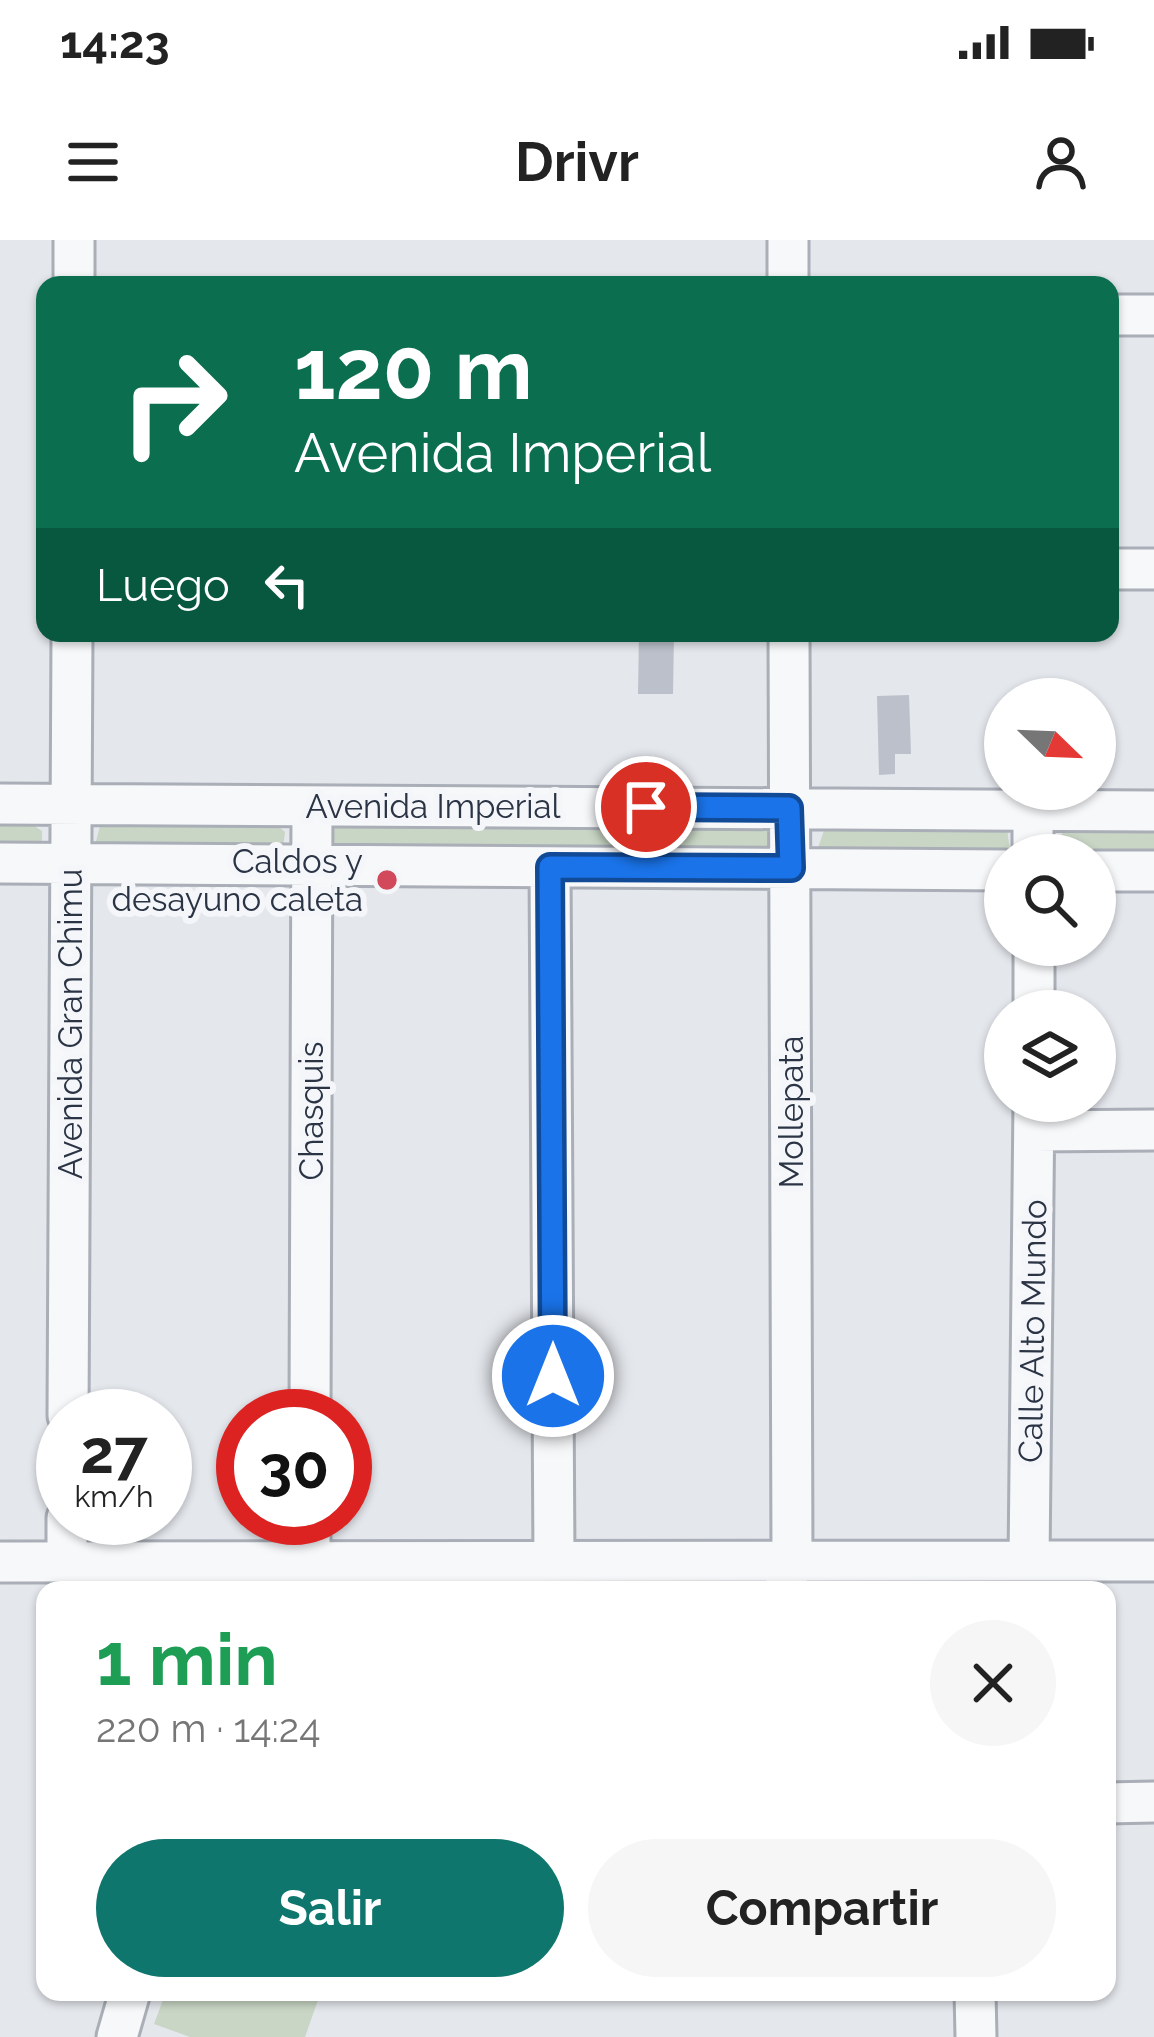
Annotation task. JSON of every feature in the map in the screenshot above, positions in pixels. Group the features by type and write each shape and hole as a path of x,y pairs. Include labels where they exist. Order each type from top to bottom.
{"street":[{"path":"74,240 74,276"},
{"path":"788,240 788,276"},
{"path":"1119,315 1154,315"},
{"path":"1119,569 1154,569"},
{"name":"Avenida Gran Chimu","path":"68,1389 72,642"},
{"name":"Mollepata","path":"788,1576 789,642"},
{"name":"Avenida Imperial","path":"0,804 984,809"},
{"name":"Chasquis","path":"310,1389 312,806"},
{"name":"Avenida Imperial","path":"1094,810 1154,811"},
{"name":"Avenida Imperial","path":"0,863 984,870"},
{"path":"550,867 554,1562"},
{"path":"1116,871 1154,871"},
{"name":"Calle Alto Mundo","path":"1029,1561 1034,1122"},
{"path":"1085,1122 1154,1130"},
{"path":"67,1545 67,1562"},
{"path":"310,1545 310,1562"},
{"path":"0,1562 554,1562 788,1576 1029,1561 1154,1561"},
{"path":"1116,1803 1154,1802"},
{"path":"117,2037 127,2001"},
{"path":"975,2001 976,2037"}],"green space":[{"path":"0,824 33,825 42,831 42,845 0,855"},
{"path":"277,825 285,832 283,848 94,849 100,826"},
{"path":"337,825 763,827 773,834 765,858 336,856 326,841"},
{"path":"1067,825 1154,826 1154,860 1116,858 1116,834 1062,834"},
{"path":"825,827 1007,828 1008,834 984,834 984,858 823,854 818,848"},
{"path":"163,2001 318,2001 305,2037 190,2037 154,2024"}],"building":[{"path":"639,642 674,642 673,694 638,694"},
{"path":"909,695 911,754 895,754 895,774 879,775 877,696"}],"place":[{"name":"Caldos y desayuno caleta","path":"387,880"}],"route":[{"path":"553,1376 550,867 791,868 789,808 646,807"}]}
